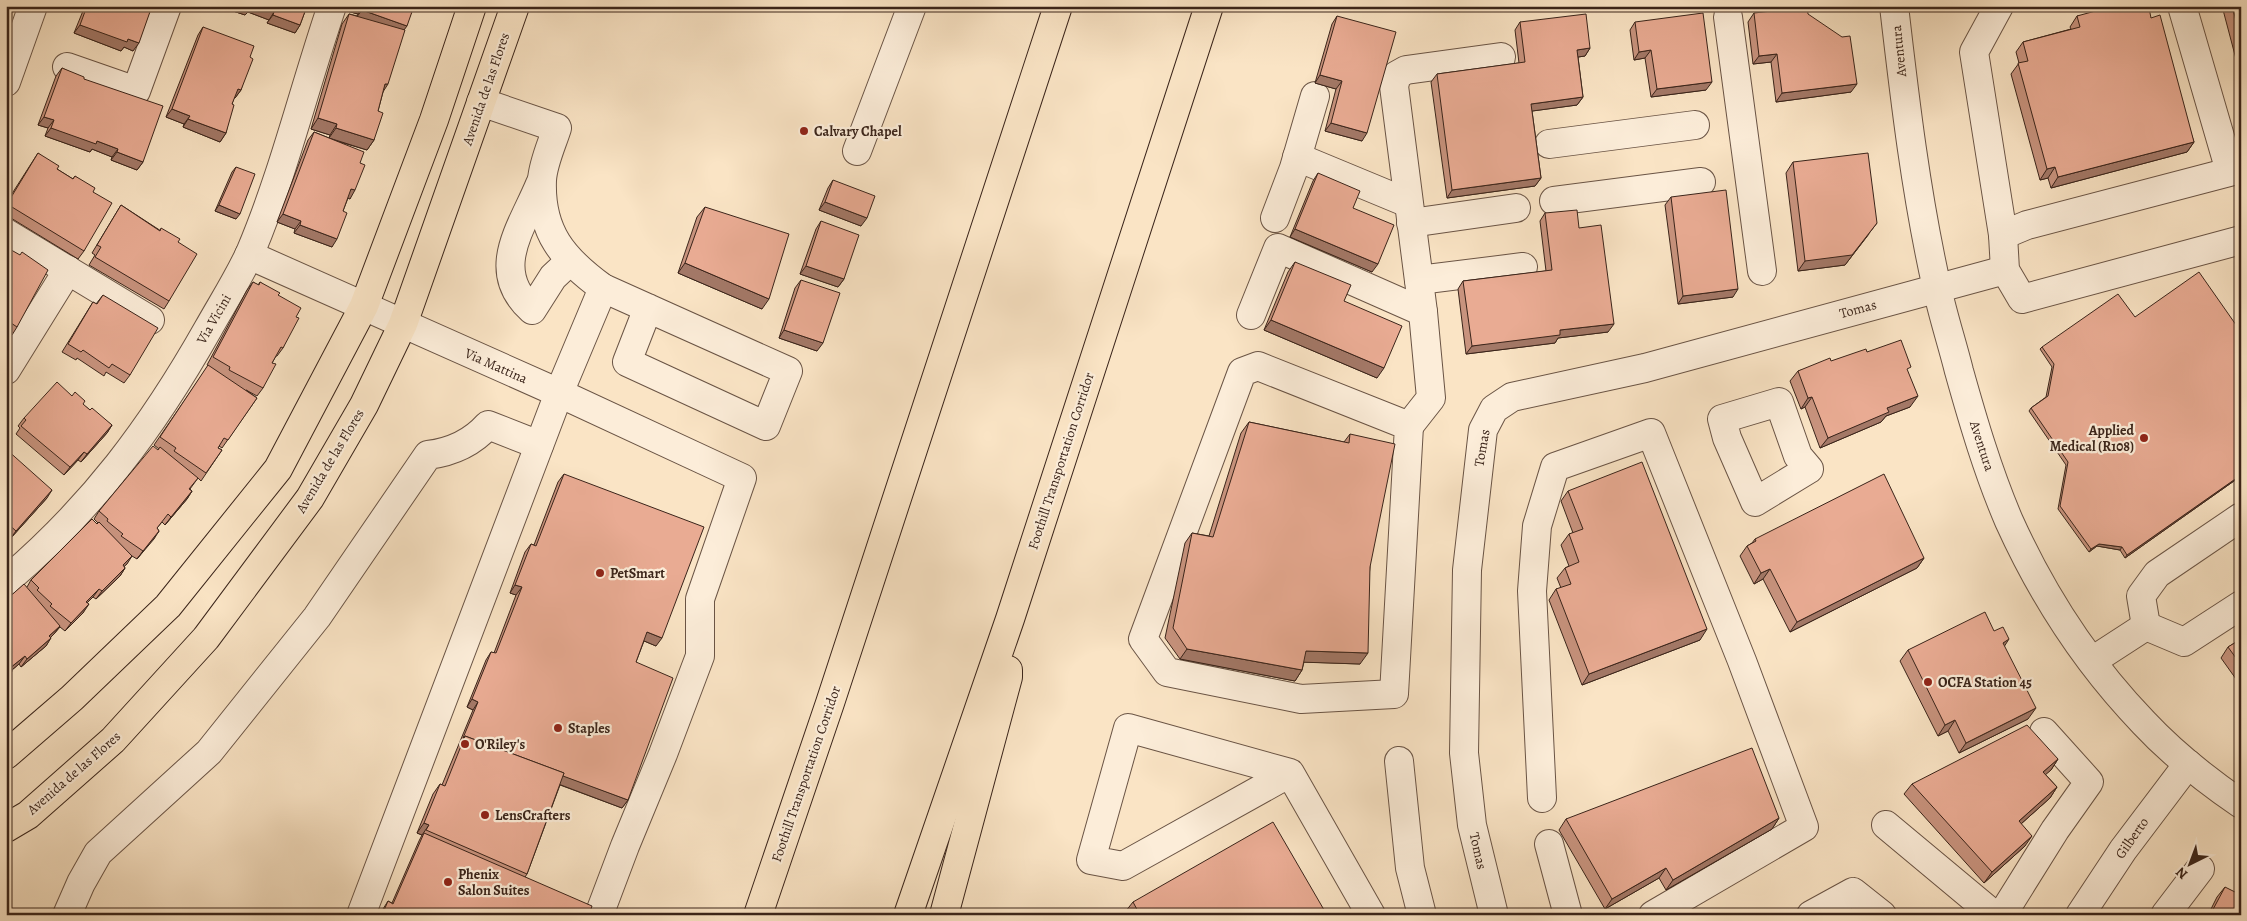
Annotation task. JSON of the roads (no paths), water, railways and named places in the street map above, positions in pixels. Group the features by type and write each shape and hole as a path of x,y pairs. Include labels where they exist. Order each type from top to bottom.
{"main road":[{"path":"6,755 72,698 168,606 278,470 364,306 434,120 472,6"},
{"name":"Avenida de las Flores","path":"6,828 28,814 114,740 206,638 310,498 364,405 403,324 515,6"},
{"name":"Foothill Transportation Corridor","path":"758,915 830,703 1058,6"},
{"name":"Foothill Transportation Corridor","path":"908,915 1010,619 1209,6"},
{"path":"944,915 1008,678 1010,619"},
{"path":"741,915 808,728 830,703"}],"street":[{"path":"6,82 33,6"},
{"path":"67,67 136,91 167,6"},
{"name":"Via Vicini","path":"6,581 80,511 121,464 150,425 188,364 249,255 292,134 332,6"},
{"path":"857,151 912,6"},
{"name":"Aventura","path":"1894,6 1907,122 1937,288 1972,416 2009,520 2052,602 2092,661 2144,723 2188,764 2241,804"},
{"path":"1999,6 1974,52 2003,235 2005,270 2022,299 2241,240"},
{"path":"2003,235 2027,224 2235,170 2182,6"},
{"path":"1728,17 1762,271"},
{"path":"1408,426 1258,366 1242,372 1143,639 1167,672 1301,699 1394,694 1408,426 1431,398 1423,312 1394,86 1397,75 1406,70 1501,57"},
{"path":"1275,218 1297,157 1315,96"},
{"path":"481,102 556,128 542,178 511,250 510,267 514,286 522,300 532,310 553,277 570,261"},
{"path":"1548,144 1695,125"},
{"path":"1297,157 1410,213 1516,208"},
{"path":"542,178 543,212 549,230 570,261 603,288 648,308 788,371 766,426 627,362 648,308"},
{"path":"1554,201 1701,182"},
{"path":"6,233 150,320"},
{"path":"1252,315 1278,248 1423,312"},
{"name":"Via Mattina","path":"249,255 559,393 742,478 700,599 700,656 663,754 625,846 600,915"},
{"path":"1419,280 1523,267"},
{"path":"6,370 68,270"},
{"name":"Tomas","path":"1494,915 1472,825 1464,753 1464,693 1468,561 1483,430 1494,409 1512,397 1645,368 2005,270"},
{"path":"361,915 559,393 603,288"},
{"path":"67,915 80,883 98,853 209,752 317,618 428,455 441,453 470,442 488,425 539,445"},
{"path":"1542,798 1532,591 1537,526 1555,467 1652,433 1804,827 1653,915"},
{"path":"2146,626 2142,596 2157,574 2241,517"},
{"path":"2146,626 2184,642 2241,604"},
{"path":"2092,661 2146,626"},
{"path":"1290,774 1122,866 1091,860 1128,728 1290,774 1371,915"},
{"path":"2002,915 2055,830 2090,782 2044,732"},
{"path":"1399,761 1410,868 1422,915"},
{"name":"Gilberto","path":"2080,915 2122,850 2188,764"},
{"path":"1886,825 1994,915"},
{"path":"1549,844 1568,915"},
{"path":"2165,915 2200,869"},
{"path":"1811,915 1853,892 1882,915"}],"place":[{"name":"Calvary Chapel","path":"804,131"},
{"name":"Applied Medical (R108)","path":"2144,438"},
{"name":"PetSmart","path":"600,573"},
{"name":"OCFA Station 45","path":"1928,682"},
{"name":"Staples","path":"558,728"},
{"name":"O'Riley's","path":"465,744"},
{"name":"LensCrafters","path":"485,815"},
{"name":"Phenix Salon Suites","path":"448,882"}]}
